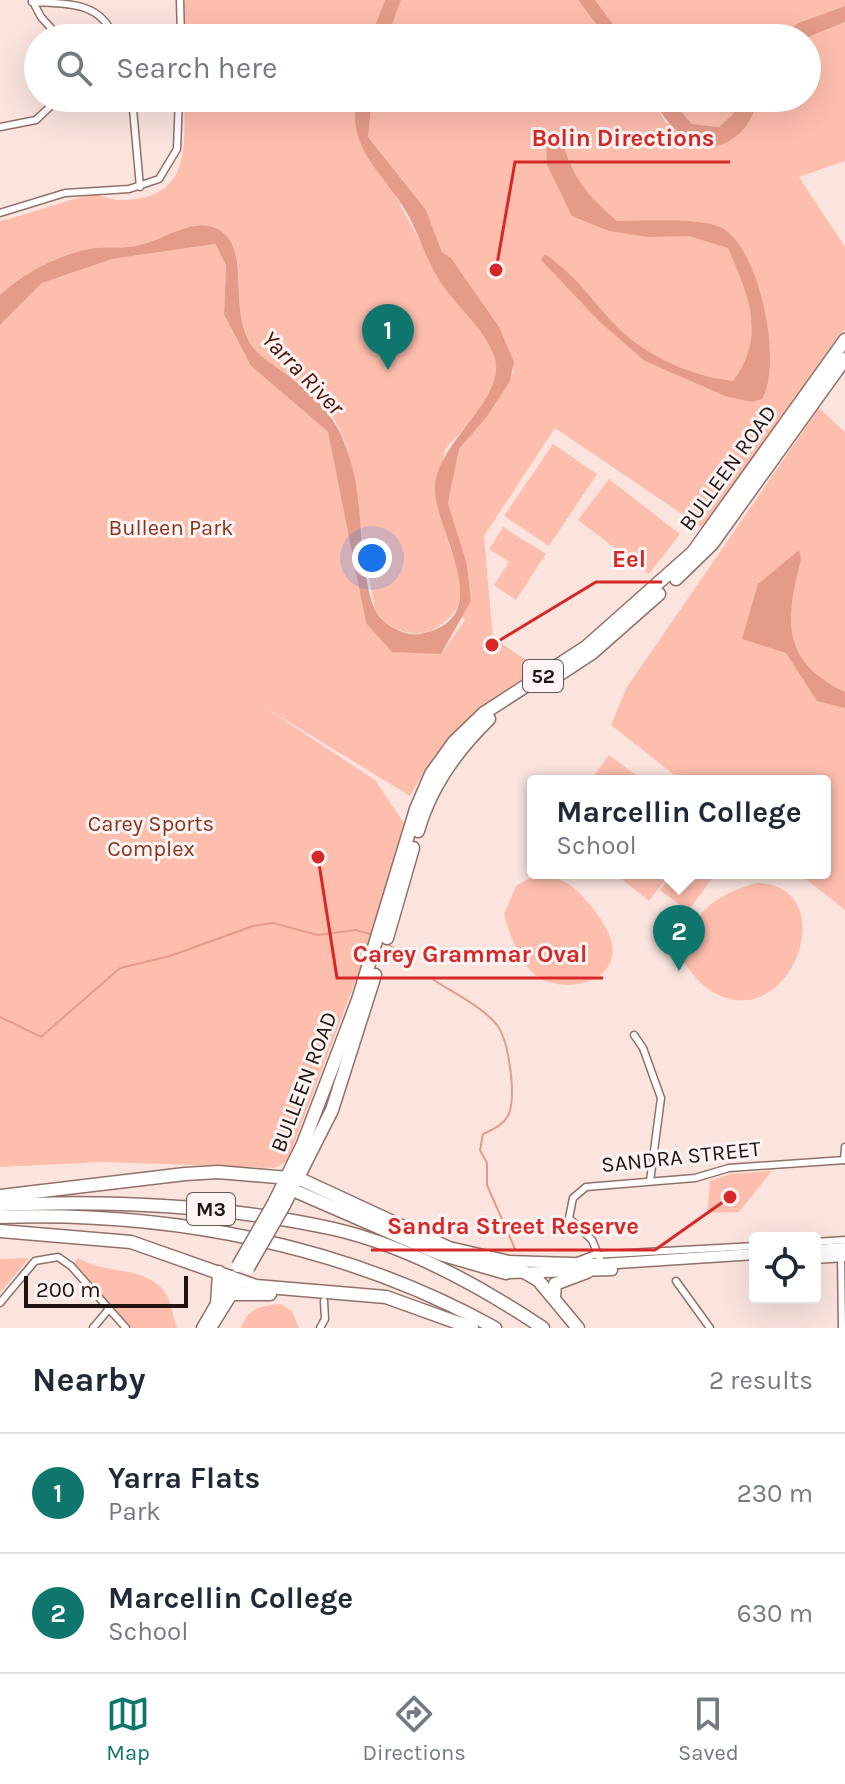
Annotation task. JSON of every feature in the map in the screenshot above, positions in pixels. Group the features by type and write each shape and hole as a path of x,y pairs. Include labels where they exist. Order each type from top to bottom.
{"highway":[{"name":"BULLEEN ROAD","path":"294,1182 309,1127 389,917 422,792 454,742 495,705 586,647 693,552 845,340"},
{"name":"BULLEEN ROAD","path":"240,1273 321,1137 424,811 463,747 503,709 592,653 696,562 724,529 845,359"},
{"path":"318,1186 315,1173 321,1137"},
{"path":"0,1196 157,1176 218,1172 318,1186 371,1214 449,1248 529,1274 578,1328"},
{"path":"294,1182 440,1254 505,1267"},
{"name":"M3","path":"0,1205 100,1203 215,1209 336,1230 442,1271 543,1328"},
{"name":"M3","path":"0,1217 99,1218 213,1231 379,1274 451,1303 495,1328"},
{"path":"0,1231 131,1242 219,1272 240,1273 264,1288 341,1291 415,1305 472,1328"},
{"path":"217,1304 219,1272"},
{"path":"554,1298 555,1284 587,1272"},
{"name":"M3","path":"379,1274 449,1307 480,1328"},
{"path":"233,1294 341,1291"}],"main road":[{"path":"821,1256 841,1250"},
{"path":"505,1267 600,1259 749,1254"},
{"path":"529,1274 749,1261"},
{"path":"545,1263 553,1269 587,1272"},
{"name":"BULLEEN ROAD","path":"211,1328 233,1294 240,1273"},
{"name":"BULLEEN ROAD","path":"202,1328 240,1273"}],"street":[{"path":"180,0 181,24"},
{"path":"32,1 49,24"},
{"path":"32,1 89,7 108,24"},
{"path":"0,127 36,120 44,112"},
{"path":"133,112 140,187"},
{"path":"0,213 65,193 140,187 159,179 170,166 177,149 178,112"},
{"path":"634,1035 643,1048 661,1098 650,1181"},
{"path":"845,1147 845,1160"},
{"name":"SANDRA STREET","path":"600,1259 589,1235 569,1218 569,1206 577,1193 594,1185 701,1177 729,1168 845,1160"},
{"path":"588,1256 589,1235"},
{"path":"821,1244 841,1250 844,1327"},
{"path":"571,1263 588,1256 600,1259 749,1247"},
{"path":"0,1303 40,1258 58,1257 71,1266 126,1328"},
{"path":"676,1281 710,1328"},
{"path":"321,1328 325,1319 324,1301"},
{"path":"93,1328 109,1309"}],"green space":[{"path":"184,0 385,0 376,24 185,24"},
{"path":"401,0 578,0 596,24 392,24"},
{"path":"595,0 845,0 845,6 797,24 613,24"},
{"path":"845,22 845,161 799,177 845,247 845,329 704,529 555,428 484,536 493,638 543,671 482,708 466,722 437,755 410,796 261,705 375,780 406,826 373,935 287,1162 274,1168 103,1162 0,1167 0,325 42,283 112,259 215,244 226,265 224,316 251,366 328,432 366,623 441,654 465,620 462,617 471,601 467,564 448,503 459,449 486,418 514,372 442,252 426,210 368,137 371,112 660,112 666,123 742,131 753,112 821,112 821,32"},
{"path":"184,112 355,112 410,222 447,287 492,347 496,367 492,388 474,416 445,450 443,523 461,590 454,613 432,630 419,634 405,632 375,611 348,449 321,401 266,360 251,344 241,317 234,249 220,230 198,225 140,245 79,251 31,272 0,295 0,221 90,195 120,200 143,198 160,191 179,168"},
{"path":"681,112 734,112 719,127 692,124"},
{"path":"819,408 845,432 845,910 806,879 831,879 831,775 674,775 611,725 627,687"},
{"path":"553,444 597,474 549,546 504,516"},
{"path":"609,479 680,534 649,574 578,520"},
{"path":"503,527 546,554 516,600 494,585 509,562 489,549"},
{"path":"609,755 636,775 594,775"},
{"path":"528,879 560,879 579,893 609,934 612,958 606,969 585,983 572,985 558,984 534,974 519,954 504,914 516,886"},
{"path":"622,879 666,879 649,901"},
{"path":"668,879 712,879 688,911 660,890"},
{"path":"758,883 784,890 799,908 803,931 797,956 784,978 765,994 741,1000 708,989 683,961 690,931 706,909 729,893"},
{"path":"772,1171 739,1212 707,1213 710,1181 730,1174"},
{"path":"29,1258 0,1293 0,1259"},
{"path":"78,1258 156,1283 167,1296 177,1328 130,1328 73,1264"},
{"path":"280,1304 292,1311 299,1328 241,1328 251,1312"}],"shaded area":[{"path":"385,0 401,0 392,24 376,24"},
{"path":"578,0 595,0 613,24 596,24"},
{"path":"845,6 845,22 821,32 821,24 798,23"},
{"path":"355,112 371,112 368,137 426,210 442,252 451,258 499,327 514,362 510,381 486,418 459,449 448,503 467,564 471,601 441,654 392,652 366,623 328,432 251,366 224,315 226,265 215,244 112,259 42,283 0,325 0,295 30,272 53,260 89,249 136,246 185,228 209,226 219,230 234,249 241,316 250,343 321,404 343,439 356,486 367,580 375,610 388,625 408,633 420,634 444,625 457,610 460,591 435,484 449,450 493,385 496,369 488,343 441,283 408,214 367,156 356,130"},
{"path":"661,112 681,112 692,124 719,127 734,112 754,112 742,131 728,142 715,146 690,140 668,122"},
{"path":"560,135 581,183 617,221 701,222 722,228 735,240 757,282 769,335 768,382 762,399 752,402 725,396 645,361 601,323 541,260 545,254 554,261 619,329 664,360 698,374 733,381 743,364 752,331 751,315 728,248 689,236 649,237 609,231 572,216 547,165 546,140"},
{"path":"799,550 801,559 792,602 793,638 809,667 845,692 845,708 817,701 786,653 742,639 758,584"}],"waterway":[{"path":"0,1017 41,1037 120,968 170,956 253,926 273,923 318,935 356,930 374,935"},
{"path":"387,943 414,964"},
{"path":"431,978 491,1018 505,1043 512,1084 511,1108 503,1122 483,1134 480,1150 487,1163 487,1185 515,1249"}],"place":[{"name":"Bolin Directions","path":"496,270"},
{"name":"Yarra Flats","path":"388,370"},
{"name":"Eel","path":"492,645"},
{"name":"Carey Grammar Oval","path":"318,857"},
{"name":"Marcellin College","path":"679,971"},
{"name":"Sandra Street Reserve","path":"730,1197"}],"water label":[{"name":"Yarra River","path":"303,373"}],"park label":[{"name":"Bulleen Park","path":"171,528"},
{"name":"Carey Sports Complex","path":"151,836"}]}
